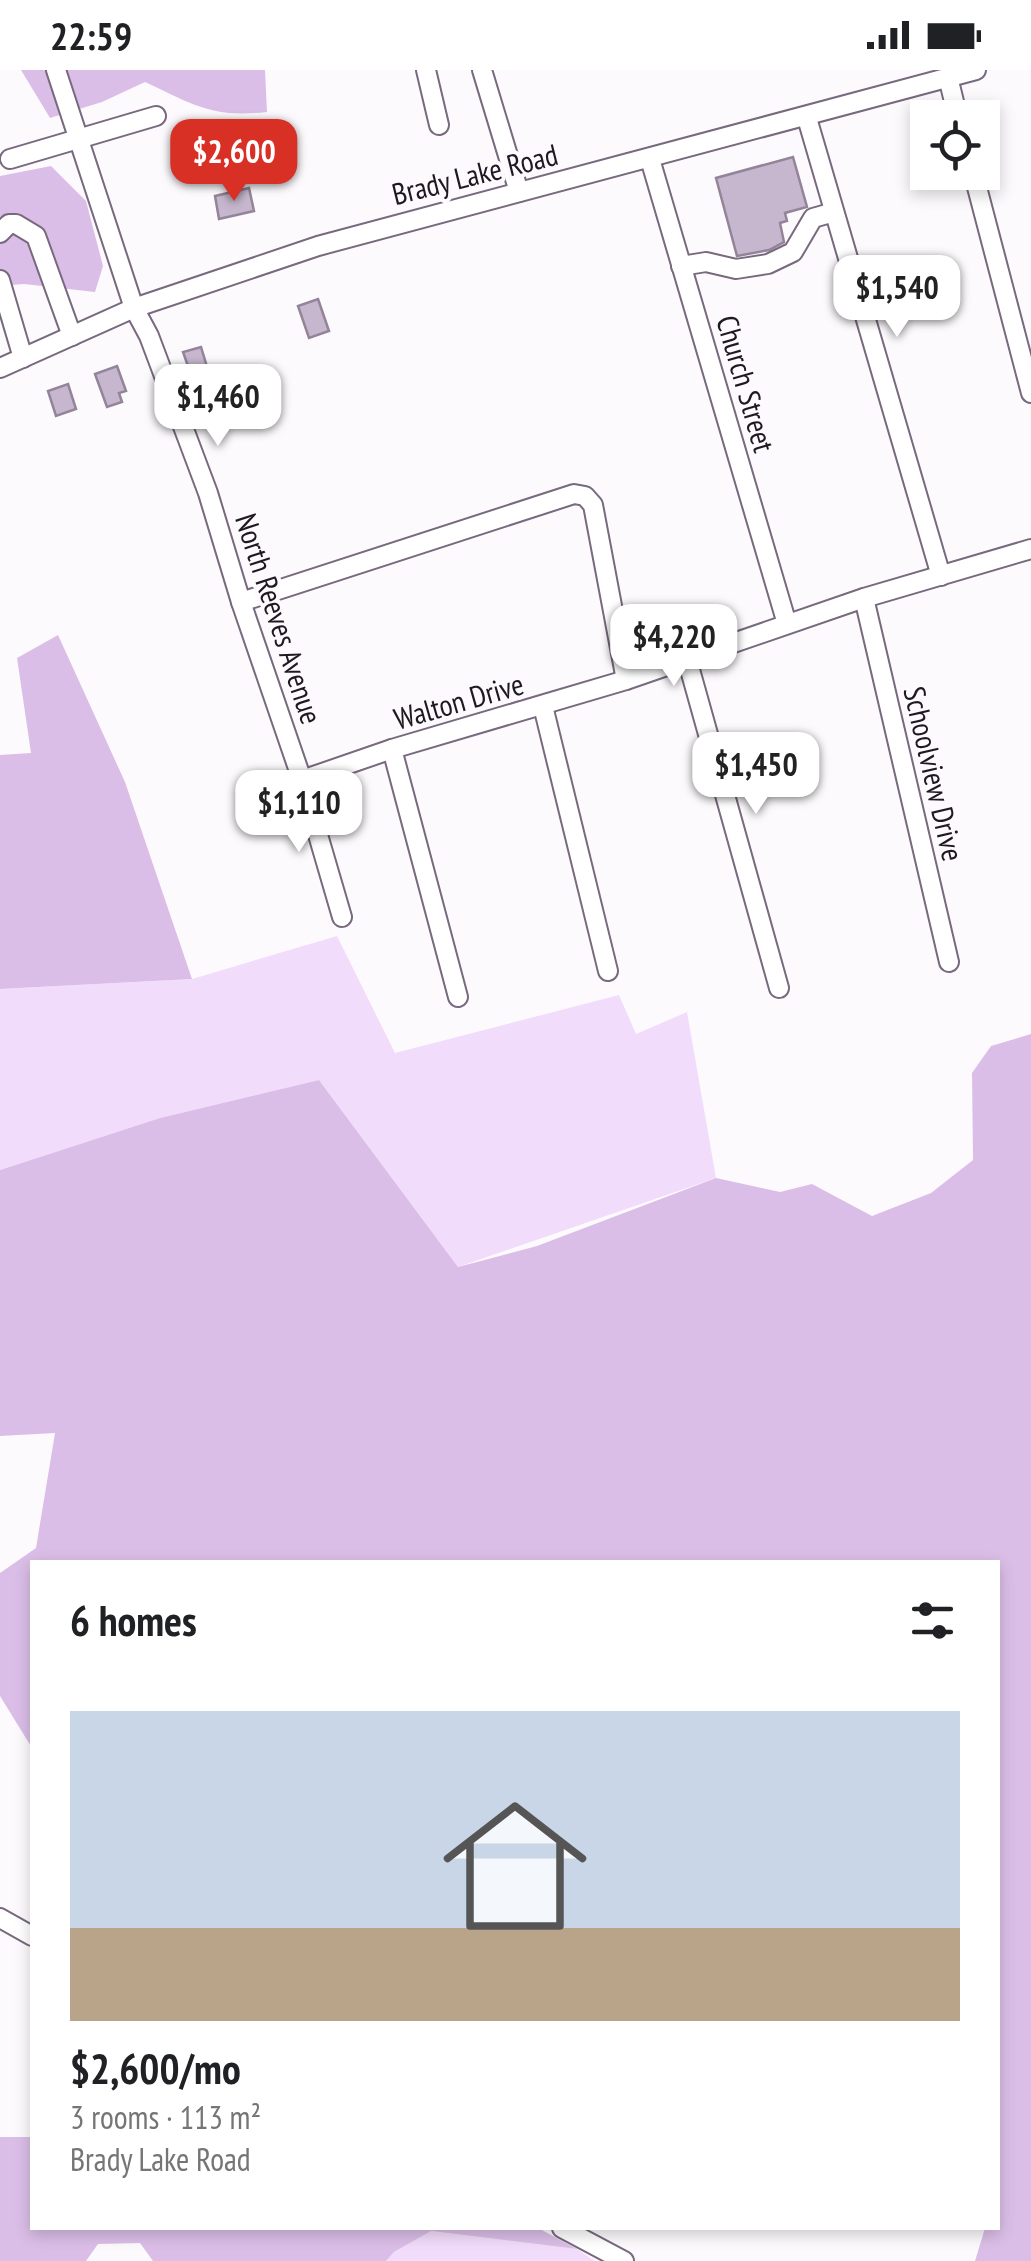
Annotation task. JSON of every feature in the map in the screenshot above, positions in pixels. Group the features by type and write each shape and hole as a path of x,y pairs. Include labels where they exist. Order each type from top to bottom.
{"street":[{"name":"North Reeves Avenue","path":"56,70 134,308 178,409 227,547 342,917"},
{"path":"426,70 440,125"},
{"path":"482,70 520,192"},
{"name":"Brady Lake Road","path":"0,368 134,308 318,246 976,70"},
{"path":"948,78 954,100"},
{"path":"10,159 156,116"},
{"path":"807,118 941,576"},
{"name":"Church Street","path":"650,159 788,624"},
{"path":"978,190 1031,393"},
{"path":"682,266 706,262 736,269 768,264 793,252 813,218 834,212"},
{"path":"0,233 9,224 16,224 36,236 72,336"},
{"path":"0,280 23,358"},
{"path":"241,602 574,494 585,496 593,505 626,680"},
{"name":"Walton Drive","path":"302,780 392,749 626,680 864,598 1031,549"},
{"name":"Schoolview Drive","path":"864,598 950,962"},
{"path":"687,659 779,988"},
{"path":"543,706 608,971"},
{"path":"392,749 458,998"},
{"path":"0,1918 30,1935"},
{"path":"566,2230 624,2261"}],"shaded area":[{"path":"21,70 265,70 267,112 217,111 145,82 102,102 50,118"},
{"path":"51,166 86,201 103,266 95,292 24,284 0,286 0,176"},
{"path":"58,635 125,782 192,979 0,989 0,755 31,753 17,658"},
{"path":"337,936 395,1053 619,995 636,1034 687,1012 716,1178 458,1267 319,1080 160,1118 0,1170 0,989 192,979"},
{"path":"1031,1034 1031,2261 975,2261 984,2230 1000,2230 1000,1560 30,1560 30,1745 0,1696 0,1573 36,1548 55,1433 0,1436 0,1170 160,1118 319,1080 458,1267 537,1246 716,1178 780,1192 812,1184 872,1216 931,1193 973,1160 972,1073 991,1046"},
{"path":"0,2137 30,2137 30,2230 542,2230 577,2249 431,2231 394,2252 386,2261 153,2261 140,2243 98,2244 86,2261 0,2261"},
{"path":"430,2231 577,2249 595,2261 386,2261"}],"building":[{"path":"793,157 807,207 785,213 787,221 780,223 784,242 769,250 737,256 716,178"},
{"path":"249,188 254,211 219,219 215,196"},
{"path":"318,299 329,331 309,338 298,306"},
{"path":"201,347 208,370 206,375 193,380 183,352"},
{"path":"117,366 126,391 119,393 122,402 107,407 95,374"},
{"path":"68,384 76,409 56,416 48,391"}]}
